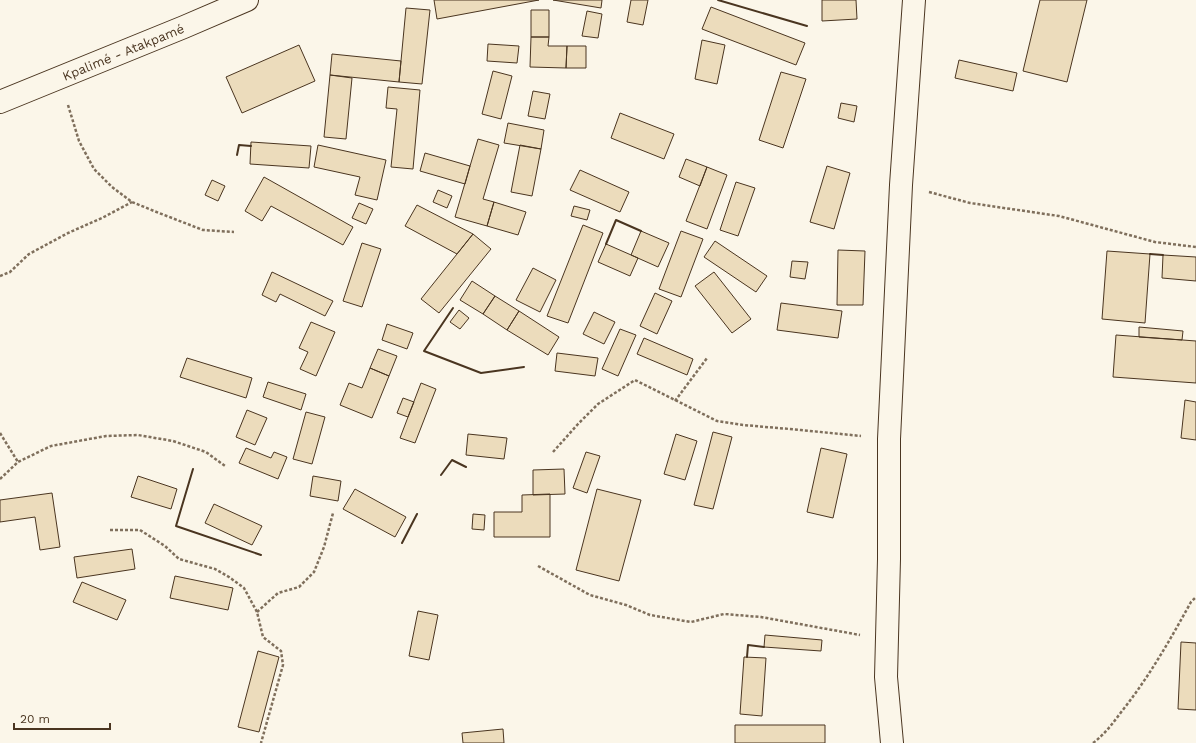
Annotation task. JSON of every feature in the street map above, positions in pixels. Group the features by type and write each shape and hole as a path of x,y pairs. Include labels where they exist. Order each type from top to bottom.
{"street":[{"name":"Kpalimé - Atakpamé","path":"0,102 246,0"},
{"path":"892,743 886,677 889,558 889,439 901,185 914,0"}],"path":[{"path":"60,78 79,141 94,168 112,187 132,202 203,230 234,232"},
{"path":"901,185 970,203 1059,216 1155,242 1196,247"},
{"path":"0,276 10,272 28,254 132,202"},
{"path":"675,401 707,358"},
{"path":"553,452 598,404 635,380 717,421 743,425 889,439"},
{"path":"0,433 18,462"},
{"path":"0,479 18,462 51,446 106,436 138,435 173,441 206,452 225,466"},
{"path":"257,612 278,593 299,587 314,572 324,546 333,513"},
{"path":"110,530 140,530 164,546 179,559 215,569 244,588 257,612 263,637 281,651 283,664 260,743"},
{"path":"538,566 590,595 626,605 650,615 691,622 724,614 761,617 857,635 887,633"},
{"path":"1093,743 1104,734 1133,698 1167,646 1191,602 1196,598"}],"building":[{"path":"434,0 539,0 437,19"},
{"path":"553,0 602,0 601,8"},
{"path":"631,0 648,0 643,25 627,22"},
{"path":"822,0 856,0 857,19 822,21"},
{"path":"1040,0 1087,0 1067,82 1023,71"},
{"path":"711,7 805,43 796,65 702,29"},
{"path":"406,8 430,10 422,84 399,82"},
{"path":"531,10 549,10 549,37 531,37"},
{"path":"587,11 602,14 598,38 582,36"},
{"path":"531,37 549,37 548,46 567,46 566,68 530,67"},
{"path":"702,40 725,45 717,84 695,79"},
{"path":"488,44 519,46 517,63 487,61"},
{"path":"299,45 315,81 242,113 226,77"},
{"path":"567,46 586,46 586,68 566,68"},
{"path":"332,54 401,61 399,82 330,75"},
{"path":"959,60 1017,73 1013,91 955,78"},
{"path":"493,71 512,76 501,119 482,114"},
{"path":"781,72 806,79 783,148 759,140"},
{"path":"330,75 352,78 346,139 324,137"},
{"path":"388,87 420,90 413,169 391,167 397,109 386,108"},
{"path":"533,91 550,94 545,119 528,116"},
{"path":"841,103 857,106 854,122 838,118"},
{"path":"620,113 674,134 664,159 611,138"},
{"path":"508,123 544,130 541,149 504,143"},
{"path":"478,139 499,145 483,199 494,202 487,226 455,217"},
{"path":"251,142 311,146 309,168 250,164"},
{"path":"318,145 386,160 377,200 355,195 360,177 314,167"},
{"path":"520,145 541,149 532,196 511,192"},
{"path":"425,153 470,166 465,184 420,171"},
{"path":"686,159 707,167 700,186 679,177"},
{"path":"827,166 850,173 834,229 810,222"},
{"path":"707,167 727,175 707,229 686,221"},
{"path":"580,170 629,192 620,212 570,190"},
{"path":"264,177 353,227 343,245 271,206 262,221 245,211"},
{"path":"212,180 225,186 218,201 205,195"},
{"path":"736,182 755,188 738,236 720,230"},
{"path":"438,190 452,196 447,208 433,202"},
{"path":"494,202 526,212 518,235 487,226"},
{"path":"359,203 373,209 366,224 352,218"},
{"path":"417,205 473,234 457,254 405,226"},
{"path":"574,206 590,210 587,220 571,216"},
{"path":"583,225 603,233 568,323 547,316"},
{"path":"641,231 669,243 658,267 631,255"},
{"path":"681,231 703,239 681,297 659,289"},
{"path":"473,234 491,249 439,313 421,299"},
{"path":"715,241 767,276 756,292 704,257"},
{"path":"362,243 381,249 362,307 343,301"},
{"path":"606,244 638,258 630,276 598,262"},
{"path":"838,250 865,251 863,305 837,305"},
{"path":"1107,251 1150,254 1145,323 1102,319"},
{"path":"1163,255 1196,257 1196,281 1162,278"},
{"path":"792,261 808,262 805,279 790,277"},
{"path":"533,268 556,280 540,312 516,300"},
{"path":"272,272 333,301 325,316 280,294 276,302 262,295"},
{"path":"714,272 751,319 732,333 695,286"},
{"path":"472,281 495,296 483,314 460,300"},
{"path":"655,293 672,301 657,334 640,326"},
{"path":"495,296 519,311 507,330 483,314"},
{"path":"781,303 842,311 838,338 777,330"},
{"path":"459,310 469,318 460,329 450,322"},
{"path":"519,311 559,337 548,355 507,330"},
{"path":"594,312 615,322 604,344 583,334"},
{"path":"311,322 335,332 316,376 300,369 308,352 299,348"},
{"path":"387,324 413,333 407,349 382,340"},
{"path":"1139,327 1183,331 1182,340 1139,337"},
{"path":"620,329 636,335 618,376 602,369"},
{"path":"1116,335 1196,341 1196,383 1113,377"},
{"path":"644,338 693,359 687,375 637,354"},
{"path":"378,349 397,356 389,376 370,368"},
{"path":"557,353 598,358 595,376 555,371"},
{"path":"187,358 252,378 246,398 180,377"},
{"path":"370,368 389,376 372,418 340,405 349,383 362,388"},
{"path":"268,382 306,394 301,410 263,397"},
{"path":"421,383 436,389 415,443 400,438"},
{"path":"403,398 414,402 408,417 397,413"},
{"path":"1185,400 1196,402 1196,440 1181,438"},
{"path":"247,410 267,418 255,445 236,437"},
{"path":"306,412 325,417 312,464 293,459"},
{"path":"713,432 732,437 713,509 694,505"},
{"path":"468,434 507,438 504,459 466,455"},
{"path":"676,434 697,441 685,480 664,474"},
{"path":"246,448 271,458 274,452 287,457 278,479 239,463"},
{"path":"821,448 847,454 833,518 807,512"},
{"path":"586,452 600,456 587,493 573,488"},
{"path":"564,469 565,494 533,495 533,470"},
{"path":"138,476 177,489 171,509 131,497"},
{"path":"313,476 341,481 338,501 310,496"},
{"path":"355,489 406,517 395,537 343,509"},
{"path":"597,489 641,500 619,581 576,570"},
{"path":"52,493 60,547 40,550 35,517 0,522 0,500"},
{"path":"550,494 550,537 494,537 494,512 522,512 522,495"},
{"path":"214,504 262,526 252,545 205,523"},
{"path":"473,514 485,515 484,530 472,529"},
{"path":"132,549 135,569 77,578 74,557"},
{"path":"175,576 233,588 228,610 170,598"},
{"path":"82,582 126,600 117,620 73,602"},
{"path":"418,611 438,615 429,660 409,656"},
{"path":"765,635 822,640 821,651 764,647"},
{"path":"1181,642 1196,643 1196,710 1178,709"},
{"path":"258,651 279,657 259,732 238,727"},
{"path":"744,657 766,658 762,716 740,714"},
{"path":"735,725 825,725 825,743 735,743"},
{"path":"503,729 504,743 463,743 462,733"}],"wall":[{"path":"718,0 807,26"},
{"path":"237,155 239,145 251,146"},
{"path":"606,244 616,220 641,231"},
{"path":"1150,254 1163,255"},
{"path":"453,308 424,351 481,373 524,367"},
{"path":"441,475 452,460 466,467"},
{"path":"193,469 176,526 261,555"},
{"path":"402,543 417,514"},
{"path":"747,657 748,645 764,647"}]}
